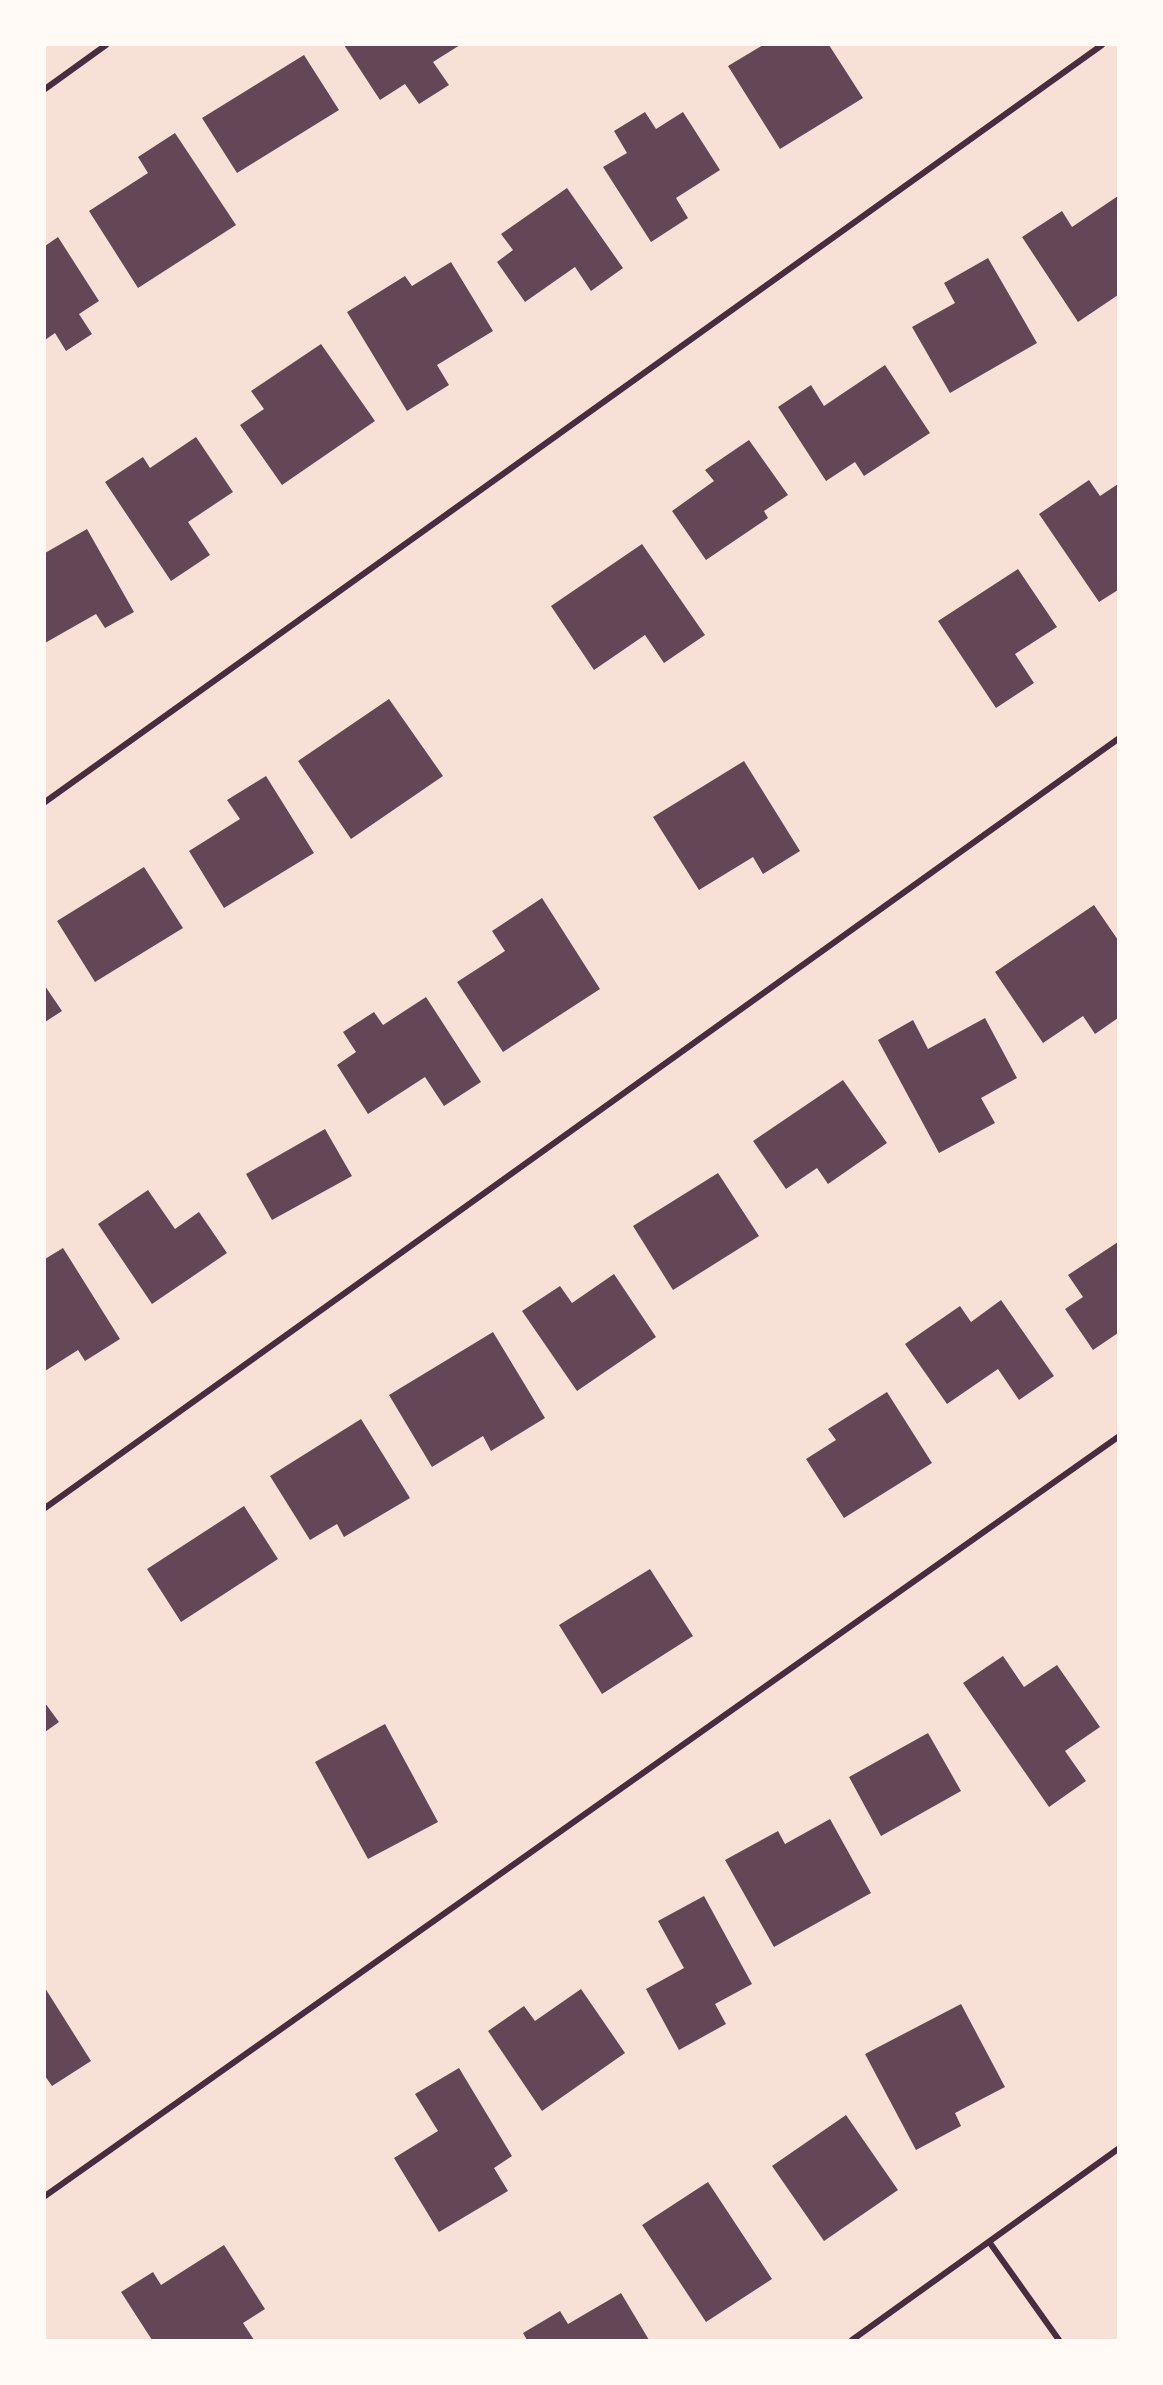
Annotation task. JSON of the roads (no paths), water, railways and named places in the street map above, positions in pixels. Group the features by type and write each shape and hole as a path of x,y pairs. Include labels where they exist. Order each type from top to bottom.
{"street":[{"path":"45,89 106,45"},
{"path":"45,802 1102,45"},
{"path":"45,1508 1118,739"},
{"path":"45,2196 1118,1437"},
{"path":"852,2340 1118,2150"},
{"path":"990,2242 1059,2340"}]}
